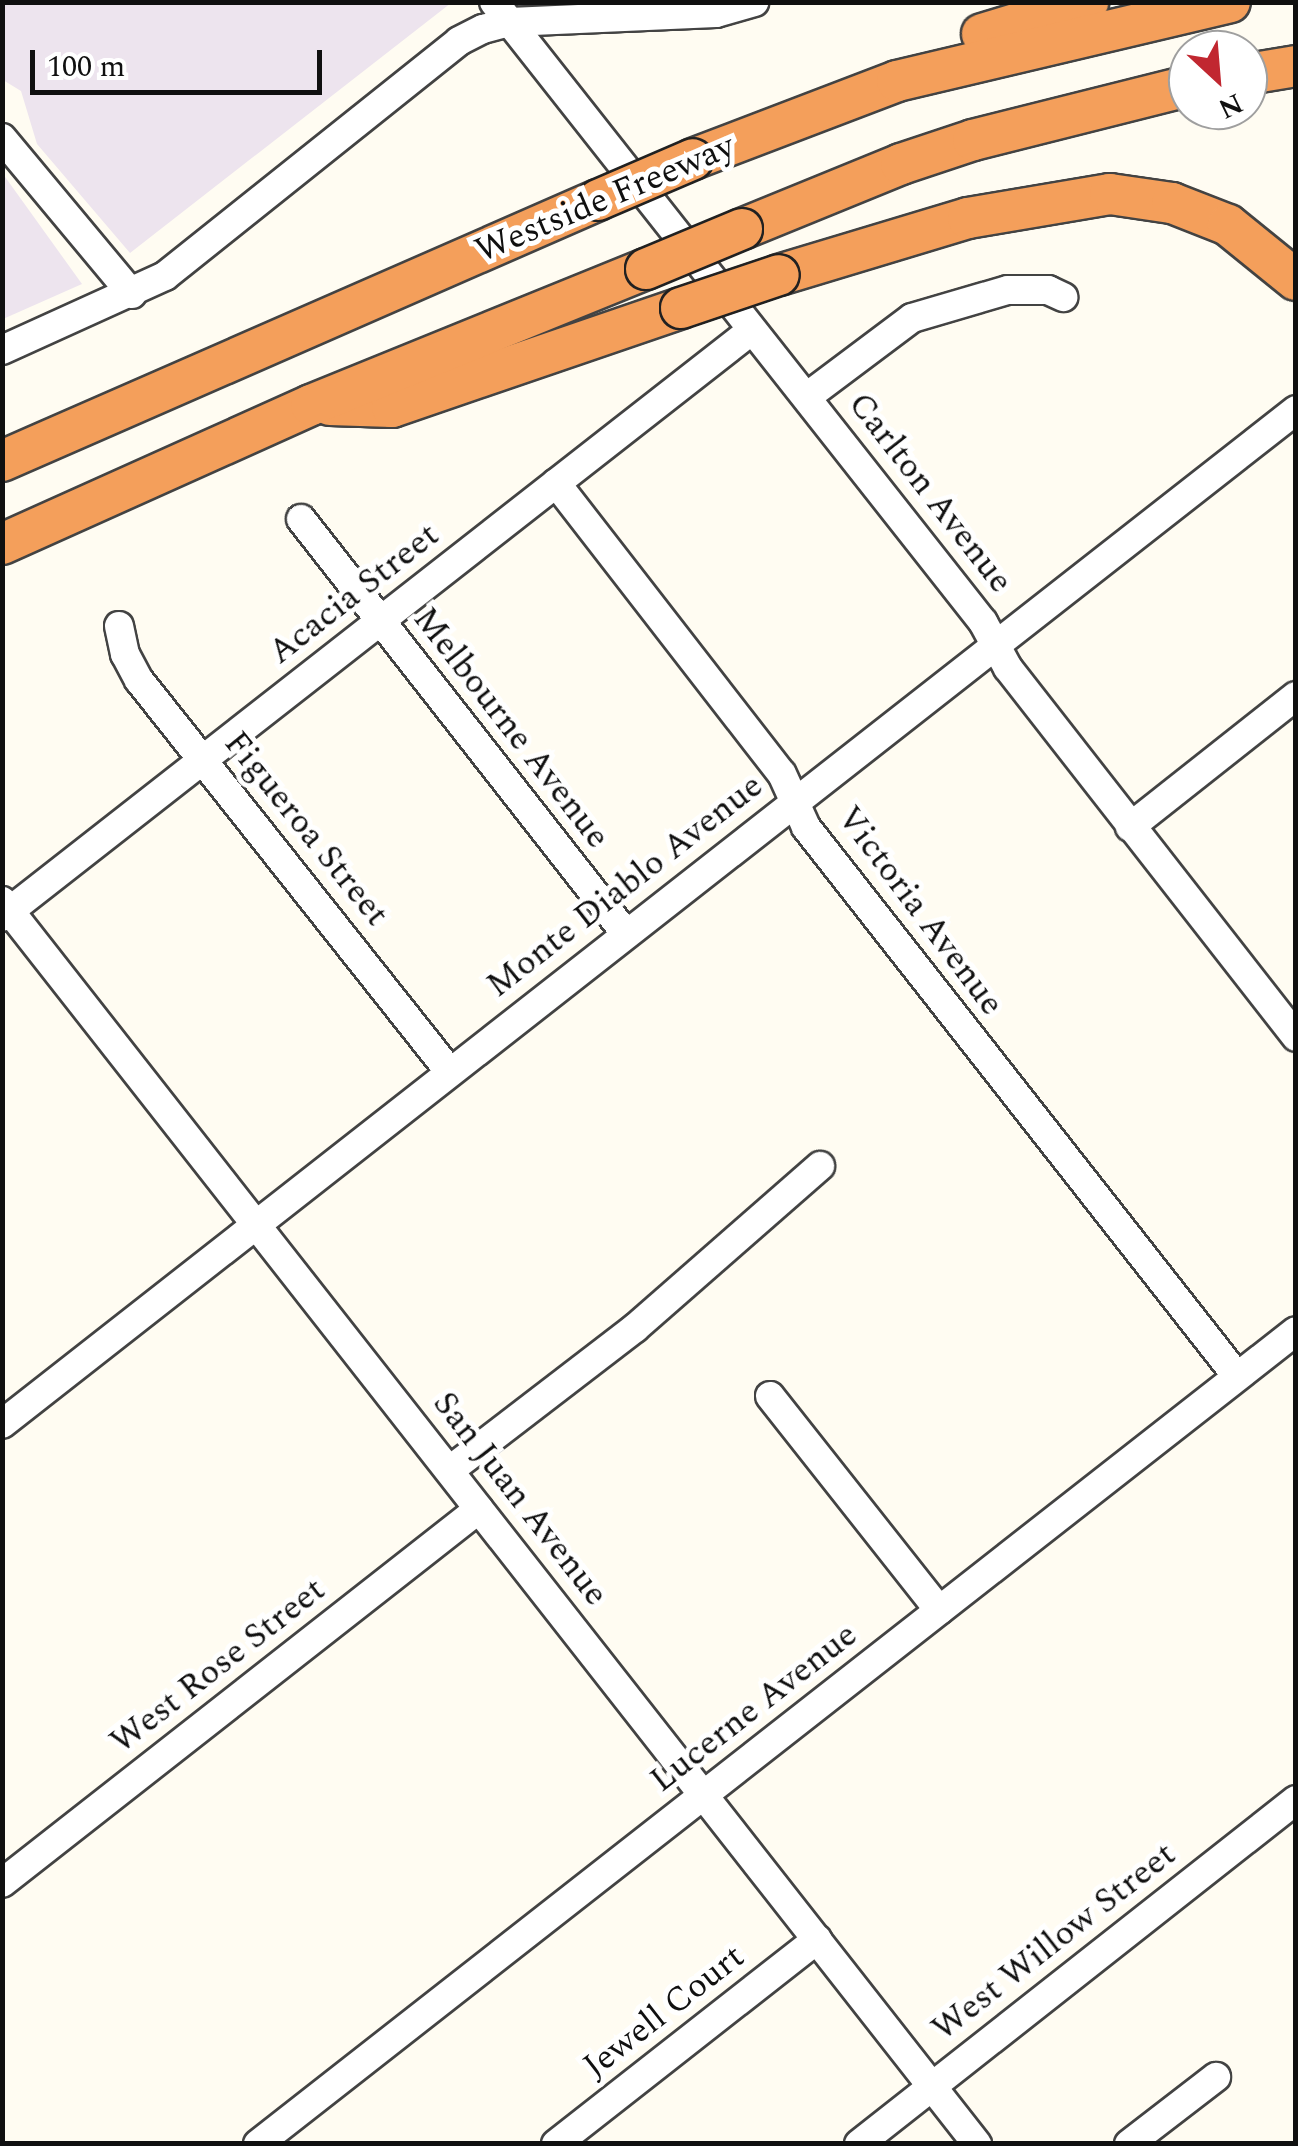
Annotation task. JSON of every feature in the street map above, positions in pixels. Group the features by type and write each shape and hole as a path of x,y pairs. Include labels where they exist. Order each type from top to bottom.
{"highway":[{"path":"897,81 948,44 1088,2"},
{"name":"Westside Freeway","path":"2,461 598,200 897,81 1230,2"},
{"path":"1268,71 1296,66"},
{"path":"2,544 311,405 901,164 973,140 1168,91"},
{"path":"311,405 392,407 779,275 968,218 1110,194 1172,203 1228,225 1296,280"}],"street":[{"path":"2,350 132,294 205,248 459,41 502,12 691,15 754,2"},
{"name":"Carlton Avenue","path":"502,12 983,622 1008,668 1130,827 1292,1026"},
{"path":"2,138 132,294"},
{"path":"808,396 912,318 1008,290 1048,290 1063,297"},
{"name":"Acacia Street","path":"5,910 204,760 752,330"},
{"name":"Monte Diablo Avenue","path":"2,1424 1296,410"},
{"name":"Victoria Avenue","path":"556,483 782,774 806,827 1237,1376"},
{"name":"Melbourne Avenue","path":"301,520 626,934"},
{"name":"Figueroa Street","path":"119,626 124,654 140,680 450,1072"},
{"path":"1130,827 1296,696"},
{"name":"San Juan Avenue","path":"5,910 257,1223 977,2144"},
{"path":"450,1470 635,1328 820,1166"},
{"name":"Lucerne Avenue","path":"258,2144 1296,1331"},
{"path":"770,1396 939,1610"},
{"name":"West Rose Street","path":"2,1882 479,1508"},
{"name":"West Willow Street","path":"859,2144 1296,1800"},
{"name":"Jewell Court","path":"556,2144 818,1939"},
{"path":"1130,2144 1216,2077"}],"shaded area":[{"path":"2,3 451,3 130,253 37,144 21,91 3,80"},
{"path":"3,174 82,284 2,319"}]}
